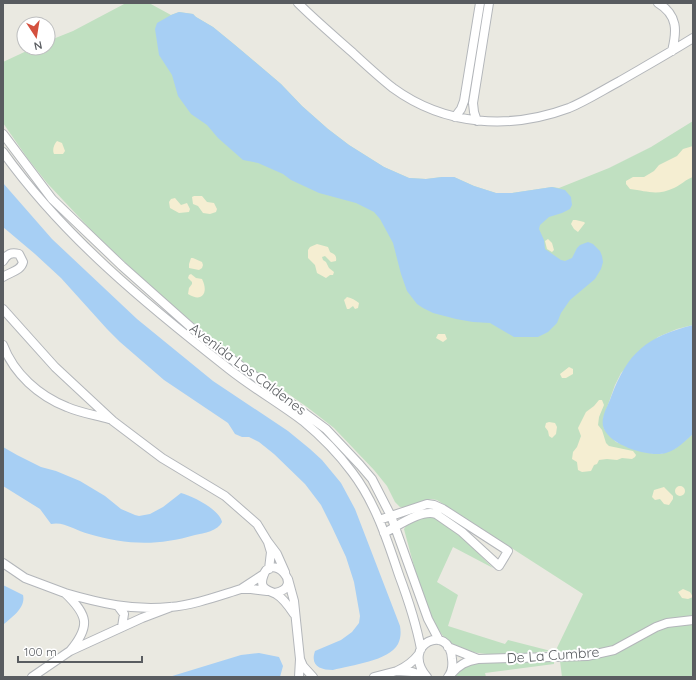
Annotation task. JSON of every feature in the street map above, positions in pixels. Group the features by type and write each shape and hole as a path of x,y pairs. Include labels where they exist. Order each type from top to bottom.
{"street":[{"path":"298,3 362,61 394,88 409,98 428,108 455,117 477,121 511,121 550,114 577,104 693,38"},
{"path":"658,3 667,9 675,22 676,30 672,51"},
{"path":"455,117 461,109 464,101 476,54 484,5"},
{"path":"476,54 473,103 477,121"},
{"path":"464,101 473,103"},
{"name":"Avenida Los Caldenes","path":"3,134 52,199 122,266 203,338 312,418 342,445 372,479 391,516 428,618 439,640"},
{"name":"Avenida Los Caldenes","path":"3,152 24,180 72,234 184,334 234,373 303,421 320,436 352,472 365,491 384,533 415,621 420,651 420,667 427,677"},
{"path":"3,261 7,255 15,253 19,254 23,262 22,266 18,270 3,277"},
{"path":"3,309 26,337 55,367 113,421 162,458 225,496 257,524 277,554 286,575 294,601 294,614 297,626 300,659 299,677"},
{"path":"3,345 12,364 34,388 51,400 68,408 113,421"},
{"path":"379,520 427,504 434,505 443,509 508,551 499,566 462,532 436,514 432,513 418,516 384,533"},
{"path":"477,546 485,536"},
{"path":"268,542 271,552 266,571 262,577 263,585 284,601 294,614"},
{"path":"3,563 25,578 65,593 96,602 147,609 171,607 190,603 241,589 271,592 283,590 286,587 286,575 283,570 276,568 266,571 241,589"},
{"path":"65,593 80,608 83,615 84,628 78,641 70,651"},
{"path":"83,615 85,608 96,602"},
{"path":"118,606 124,614 122,627"},
{"path":"32,677 70,651 142,618 171,607"},
{"name":"De La Cumbre","path":"478,659 542,658 594,655 614,650 656,626 667,623 693,620"},
{"path":"84,628 92,635 103,636"},
{"path":"374,677 404,668 412,662 425,643 430,640 439,640 448,647 478,659"},
{"path":"448,647 452,658 452,670 449,676"},
{"path":"300,659 303,666 313,677"},
{"path":"449,676 460,665 478,659"},
{"path":"397,671 412,672 427,677"}],"green space":[{"path":"126,3 149,3 171,15 179,12 193,14 213,27 281,84 302,106 328,129 349,145 384,167 409,178 426,179 454,177 474,186 496,193 512,193 552,187 559,188 609,168 651,147 693,121 693,325 677,329 658,337 621,373 615,385 603,419 604,429 616,442 636,450 655,454 661,454 676,448 693,434 693,677 562,677 559,653 555,652 583,594 437,500 431,499 405,507 400,507 395,502 387,486 374,470 334,428 204,332 150,286 93,232 47,183 3,123 3,62 16,56 56,56 56,38 73,31"},
{"path":"424,516 435,518 459,534 493,568 453,547 437,582 458,595 448,626 505,644 508,640 551,651 510,654 479,653 458,647 443,636 425,601 404,529 408,523"},
{"path":"554,660 554,664 485,673 486,677 455,677 465,666 479,662"}],"sand":[{"path":"57,141 62,143 65,151 63,154 54,154 53,151"},
{"path":"693,146 693,177 677,187 662,192 652,192 630,189 626,184 626,181 633,177 644,177 654,171 659,165 677,156 683,149"},
{"path":"202,196 207,202 214,203 217,209 216,212 210,214 203,213 198,206 193,204 192,197"},
{"path":"175,198 181,205 187,203 190,209 189,212 179,213 170,208 169,202 171,199"},
{"path":"573,220 585,223 578,232 571,224"},
{"path":"548,239 552,243 554,250 552,252 547,249 545,241"},
{"path":"317,244 328,247 330,252 336,256 336,261 331,262 325,256 322,257 329,268 334,272 333,275 326,278 317,273 315,265 308,258 308,250 310,247"},
{"path":"191,258 202,262 202,268 199,270 189,268"},
{"path":"191,274 196,278 202,279 204,284 205,289 203,295 200,297 193,297 188,294 189,288 192,284 188,278"},
{"path":"347,297 359,303 358,308 355,309 353,306 347,309 344,300"},
{"path":"438,334 445,334 447,339 443,342 436,338"},
{"path":"569,367 573,369 573,374 566,378 562,378 560,374"},
{"path":"599,400 602,400 604,405 599,417 598,425 602,430 606,443 609,446 633,451 636,455 632,459 622,458 617,460 599,460 591,471 582,472 578,470 577,462 572,459 573,452 577,447 581,436 578,428 586,412"},
{"path":"546,423 555,423 557,427 556,434 552,438 549,436 545,427"},
{"path":"678,486 682,486 684,487 684,495 678,496 675,493 675,489"},
{"path":"664,487 673,496 673,499 669,505 664,504 660,499 655,500 652,497 654,490"},
{"path":"683,589 690,592 693,597 688,599 682,598 678,592"}],"water":[{"path":"179,12 193,14 213,27 281,84 302,106 328,129 349,145 384,167 409,178 426,179 454,177 474,186 496,193 512,193 552,187 565,190 571,197 572,205 570,209 549,217 540,225 539,229 544,240 545,249 561,260 565,261 572,258 580,245 588,242 593,244 600,251 603,262 595,279 570,300 561,313 557,323 548,332 538,337 514,337 490,323 456,319 433,313 423,308 417,304 407,291 393,243 380,219 374,212 356,203 319,193 258,163 243,160 218,138 207,125 191,114 178,96 172,75 159,55 155,29 157,23"},
{"path":"3,183 52,239 137,319 213,381 288,431 322,460 341,483 355,509 400,626 400,640 393,650 387,655 369,662 333,670 320,668 315,664 315,651 341,640 352,632 359,623 360,616 354,582 346,557 321,505 305,484 274,454 259,442 249,437 242,437 235,434 228,423 164,380 120,342 61,278 3,227"},
{"path":"693,325 693,434 674,450 659,454 640,452 612,439 606,433 603,426 604,415 617,381 624,368 641,349 651,341 663,335"},
{"path":"3,447 41,467 56,471 80,481 105,496 121,509 135,515 139,516 150,514 163,507 181,493 199,500 211,508 220,517 222,522 214,530 181,539 142,543 103,538 84,533 65,525 56,523 51,524 40,509 3,486"},
{"path":"3,585 23,595 23,600 18,612 3,625"},
{"path":"259,653 279,657 283,666 280,677 169,677 241,655"}]}
